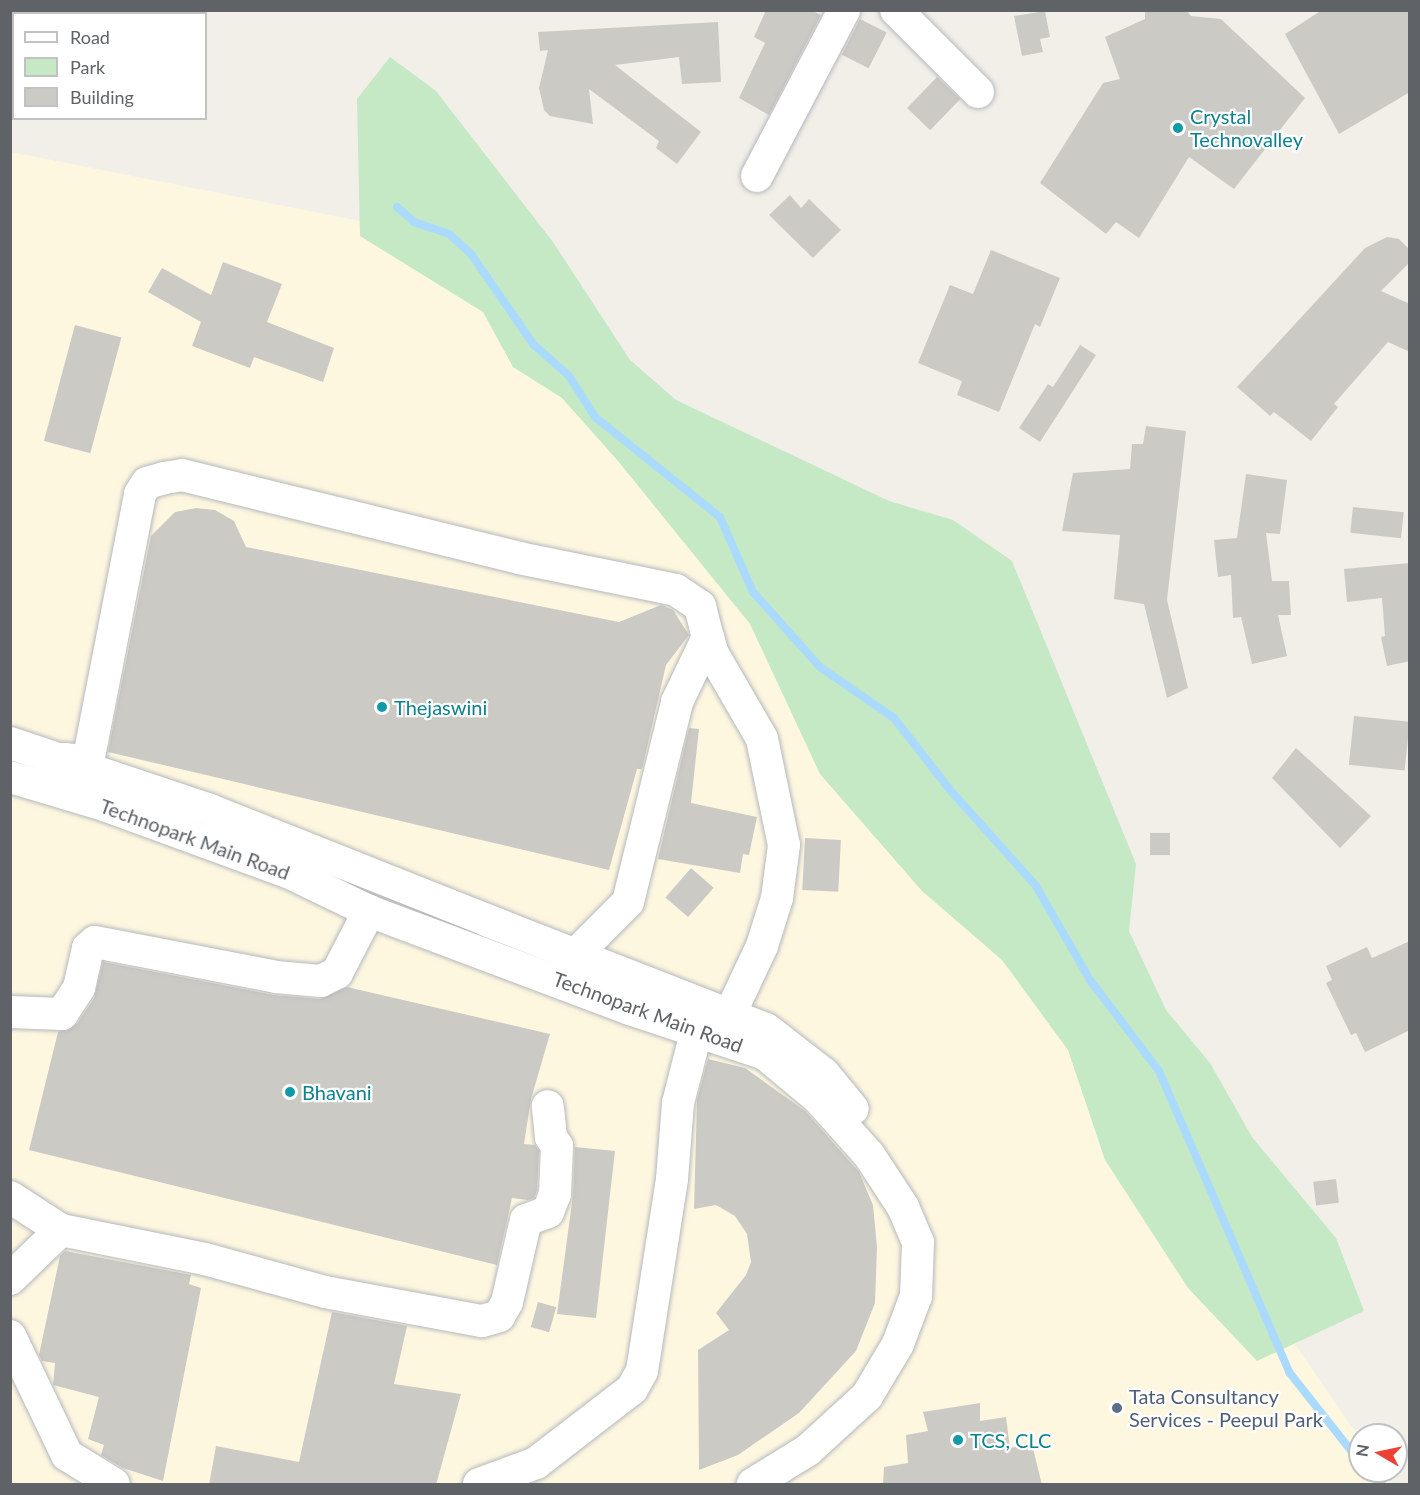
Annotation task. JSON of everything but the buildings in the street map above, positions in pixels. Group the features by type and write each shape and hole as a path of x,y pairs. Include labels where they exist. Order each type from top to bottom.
{"street":[{"path":"757,176 844,10"},
{"path":"896,10 978,92"},
{"path":"65,759 88,762 140,494 147,483 164,478 182,476 529,561 676,590 700,606 713,654 762,739 784,845 777,898 762,946 730,1014"},
{"path":"577,953 628,902 677,702 708,637"},
{"name":"Technopark Main Road","path":"10,743 65,759 210,810 766,1029"},
{"name":"Technopark Main Road","path":"10,777 59,789 259,862 369,911 630,1009 697,1029 765,1054 818,1098 869,1155 903,1207 918,1242 916,1296 912,1313 876,1383 808,1450 753,1485"},
{"path":"10,1012 62,1014 79,988 88,948 95,942 307,983 321,981 338,973 369,911"},
{"name":"Technopark Main Road","path":"486,920 577,953 766,1029 824,1074 885,1146 921,1209 936,1258 929,1304 919,1337 856,1428 813,1466 781,1485"},
{"path":"479,1485 536,1463 632,1389 642,1371 672,1179 678,1103 697,1029"},
{"path":"10,1197 61,1230 205,1259 325,1292 482,1321 500,1316 507,1302 526,1220 548,1212 555,1194 557,1146 551,1137 548,1106"},
{"path":"10,1279 61,1230"},
{"path":"10,1336 67,1455 114,1485"}],"shaded area":[{"path":"11,152 492,247 963,860 1349,1423 1348,1483 1391,1484 11,1484"}],"green space":[{"path":"390,57 436,91 553,242 630,360 676,400 889,501 953,520 1012,561 1136,864 1129,931 1166,1010 1210,1063 1252,1137 1336,1238 1364,1311 1257,1361 1188,1288 1105,1160 1068,1050 1002,960 922,891 820,774 750,624 618,461 562,398 513,367 483,312 360,236 357,99"}],"waterway":[{"path":"397,207 414,222 449,234 471,254 533,344 569,376 595,417 720,517 753,592 820,667 894,718 950,790 1036,886 1090,980 1159,1071 1289,1372 1348,1447"}],"place":[{"name":"Crystal Technovalley","path":"1178,128"},
{"name":"Thejaswini","path":"382,707"},
{"name":"Bhavani","path":"290,1092"},
{"name":"Tata Consultancy Services - Peepul Park","path":"1117,1408"},
{"name":"TCS, CLC","path":"958,1440"}]}
